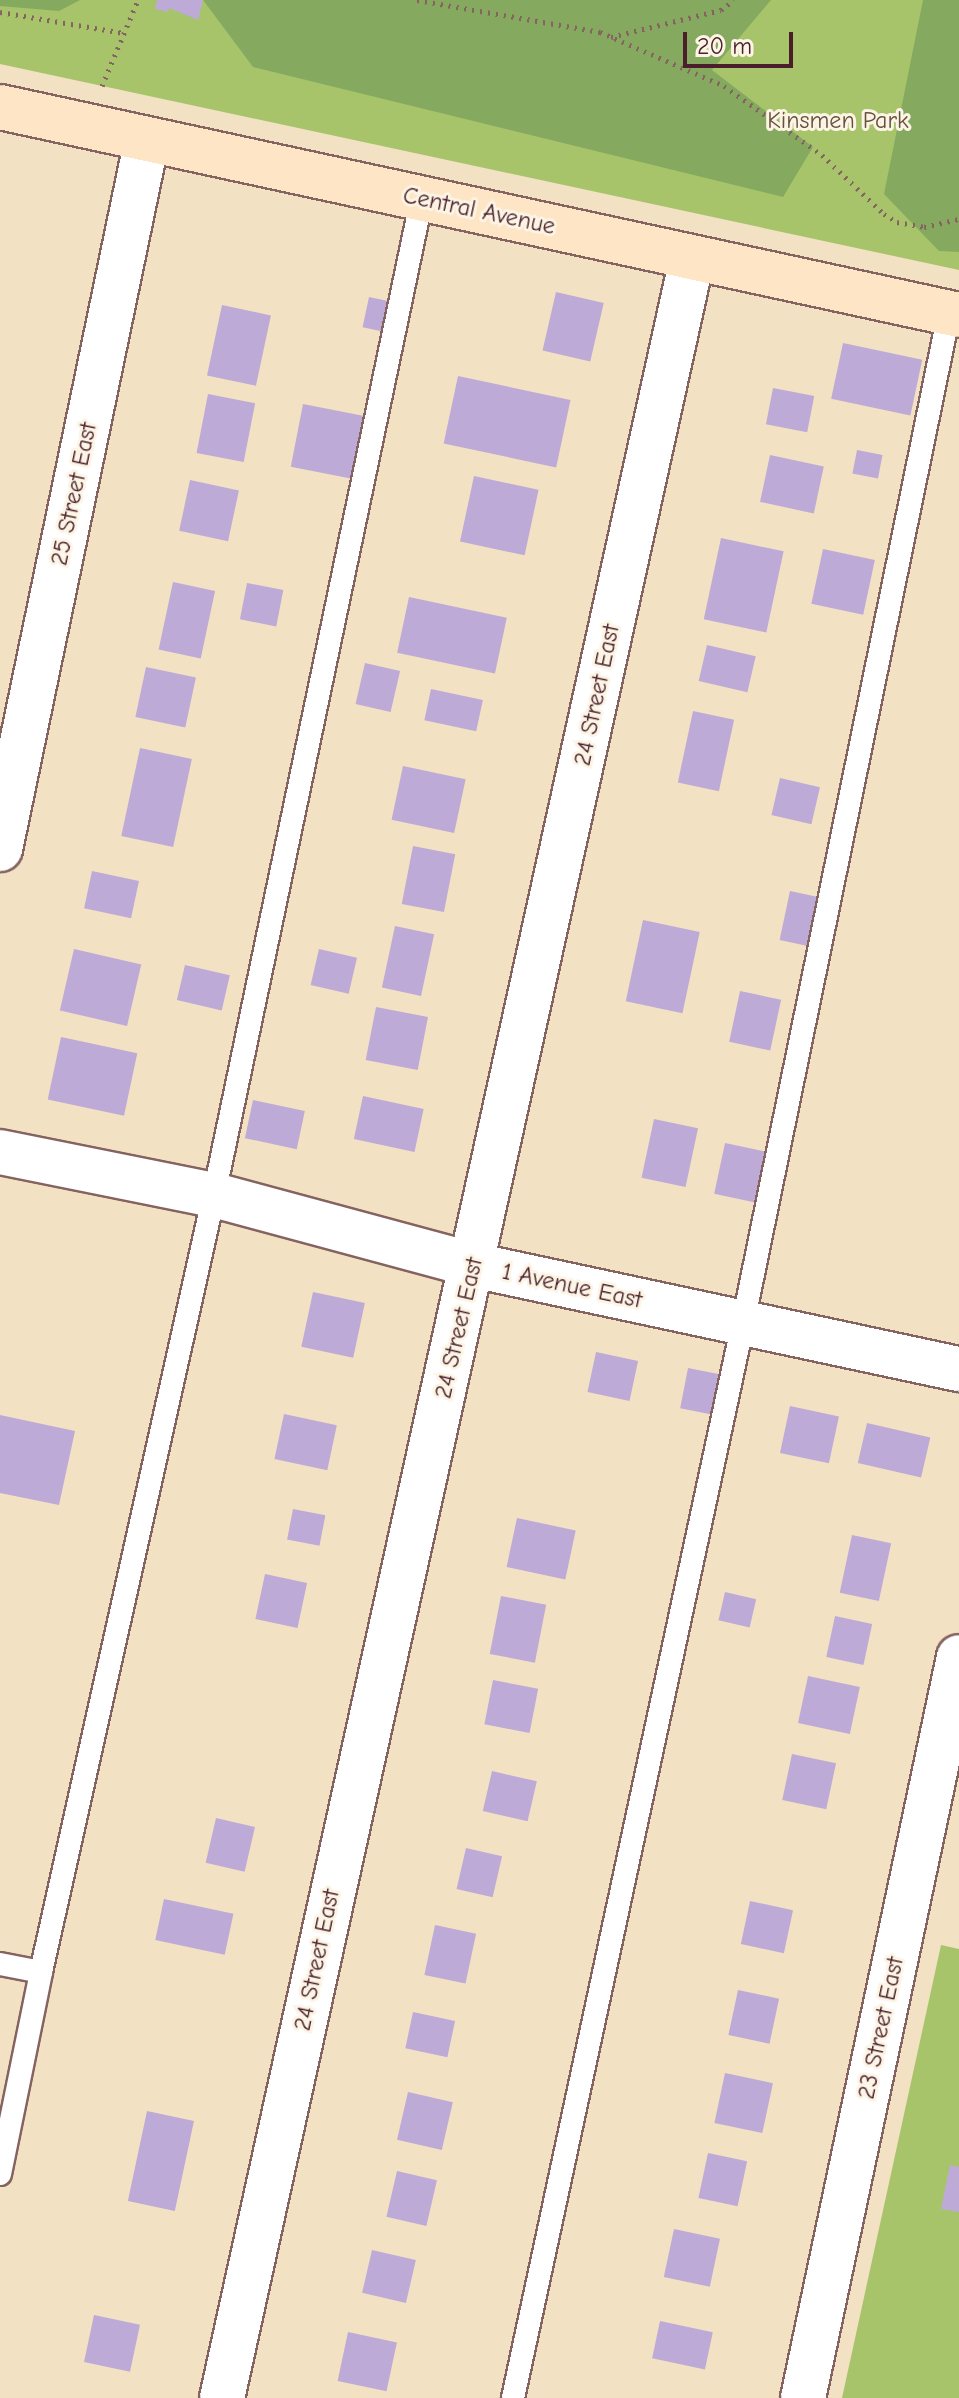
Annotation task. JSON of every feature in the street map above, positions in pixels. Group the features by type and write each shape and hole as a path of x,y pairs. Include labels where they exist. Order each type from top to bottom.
{"street":[{"name":"Central Avenue","path":"0,107 954,314"},
{"name":"25 Street East","path":"0,849 147,139"},
{"name":"24 Street East","path":"222,2398 692,258"},
{"name":"1 Avenue East","path":"0,1152 214,1195 473,1265 959,1369"},
{"name":"23 Street East","path":"803,2398 959,1657"}],"lane":[{"path":"0,2174 41,1972 214,1195 422,198"},
{"path":"513,2398 743,1323 954,314"},
{"path":"0,1964 41,1972"}],"path":[{"path":"102,86 138,0"},
{"path":"417,0 611,37 724,86 822,155 884,214 897,222 924,227 959,219"},
{"path":"611,37 721,10 734,0"},
{"path":"0,12 124,33"}],"green space":[{"name":"Kinsmen Park","path":"0,0 959,0 959,270 0,64"},
{"path":"0,0 80,0 59,11 0,6"},
{"path":"203,0 771,0 712,70 813,147 783,197 253,67"},
{"path":"923,0 959,0 959,252 939,251 884,194"},
{"path":"941,1945 959,1949 959,2398 842,2398"}],"building":[{"path":"157,0 203,0 198,20 169,8 168,12 155,9"},
{"path":"556,292 604,303 590,361 543,350"},
{"path":"369,297 397,303 391,333 363,327"},
{"path":"222,305 271,315 256,386 207,375"},
{"path":"843,343 922,360 910,416 831,399"},
{"path":"458,376 570,400 556,467 444,443"},
{"path":"773,388 814,396 807,432 766,424"},
{"path":"208,394 255,403 244,462 197,453"},
{"path":"303,404 363,416 351,478 291,467"},
{"path":"857,450 883,455 878,479 852,474"},
{"path":"770,455 824,466 814,513 760,502"},
{"path":"474,476 539,490 525,555 460,542"},
{"path":"190,480 239,490 228,541 179,531"},
{"path":"721,538 784,551 766,632 704,619"},
{"path":"823,549 875,560 863,615 811,604"},
{"path":"173,582 215,591 201,658 159,649"},
{"path":"247,583 283,590 276,626 240,619"},
{"path":"409,597 507,618 495,674 397,653"},
{"path":"707,645 756,656 747,692 699,681"},
{"path":"365,663 400,671 391,712 356,704"},
{"path":"146,667 196,678 185,727 135,717"},
{"path":"431,689 483,700 476,731 424,720"},
{"path":"693,711 734,720 719,791 678,782"},
{"path":"140,748 192,759 173,847 121,836"},
{"path":"403,766 466,779 454,833 392,820"},
{"path":"780,778 820,787 811,824 771,815"},
{"path":"413,846 455,854 444,912 402,904"},
{"path":"92,871 139,881 131,918 84,908"},
{"path":"790,891 819,897 809,946 780,940"},
{"path":"643,920 700,932 682,1013 626,1001"},
{"path":"395,926 434,934 421,996 382,988"},
{"path":"74,949 141,965 127,1026 60,1010"},
{"path":"319,949 357,958 349,994 311,985"},
{"path":"185,965 230,975 222,1010 177,1000"},
{"path":"740,991 781,1000 770,1051 729,1042"},
{"path":"376,1007 428,1017 418,1070 366,1060"},
{"path":"61,1037 137,1053 124,1116 48,1100"},
{"path":"363,1096 424,1109 414,1152 354,1139"},
{"path":"253,1100 305,1111 297,1149 245,1138"},
{"path":"654,1119 698,1128 686,1187 642,1178"},
{"path":"725,1143 766,1152 755,1203 714,1194"},
{"path":"313,1292 365,1303 353,1358 301,1347"},
{"path":"596,1352 638,1361 630,1401 587,1392"},
{"path":"688,1368 718,1374 711,1414 680,1408"},
{"path":"790,1406 839,1416 829,1463 780,1453"},
{"path":"284,1414 337,1425 327,1470 274,1459"},
{"path":"0,1415 75,1431 59,1505 0,1493"},
{"path":"867,1423 930,1438 921,1478 858,1463"},
{"path":"293,1509 325,1515 319,1546 287,1539"},
{"path":"517,1518 576,1530 565,1579 507,1567"},
{"path":"852,1535 891,1543 879,1601 840,1593"},
{"path":"265,1574 307,1583 297,1628 255,1619"},
{"path":"725,1592 756,1599 750,1627 718,1620"},
{"path":"501,1596 546,1605 535,1663 490,1654"},
{"path":"835,1616 872,1624 863,1665 826,1657"},
{"path":"808,1676 860,1687 850,1734 798,1723"},
{"path":"493,1680 538,1689 530,1733 484,1724"},
{"path":"792,1754 836,1763 826,1809 782,1800"},
{"path":"492,1771 537,1781 528,1821 483,1811"},
{"path":"216,1818 255,1827 245,1872 206,1863"},
{"path":"466,1848 502,1856 493,1897 457,1889"},
{"path":"164,1899 233,1914 225,1955 155,1940"},
{"path":"750,1901 793,1910 784,1953 741,1944"},
{"path":"435,1925 476,1934 465,1984 424,1975"},
{"path":"738,1990 779,1999 770,2044 728,2035"},
{"path":"413,2012 455,2021 447,2057 405,2048"},
{"path":"725,2073 773,2083 762,2133 714,2123"},
{"path":"408,2092 453,2102 442,2150 397,2140"},
{"path":"147,2111 194,2121 175,2211 128,2201"},
{"path":"708,2153 747,2161 738,2206 698,2198"},
{"path":"950,2165 959,2167 959,2212 941,2209"},
{"path":"397,2171 437,2180 426,2226 386,2217"},
{"path":"674,2229 720,2239 710,2287 664,2277"},
{"path":"372,2250 416,2260 406,2303 362,2293"},
{"path":"94,2315 140,2325 130,2372 84,2362"},
{"path":"660,2321 713,2332 705,2369 652,2358"},
{"path":"348,2332 397,2342 387,2391 338,2381"}]}
